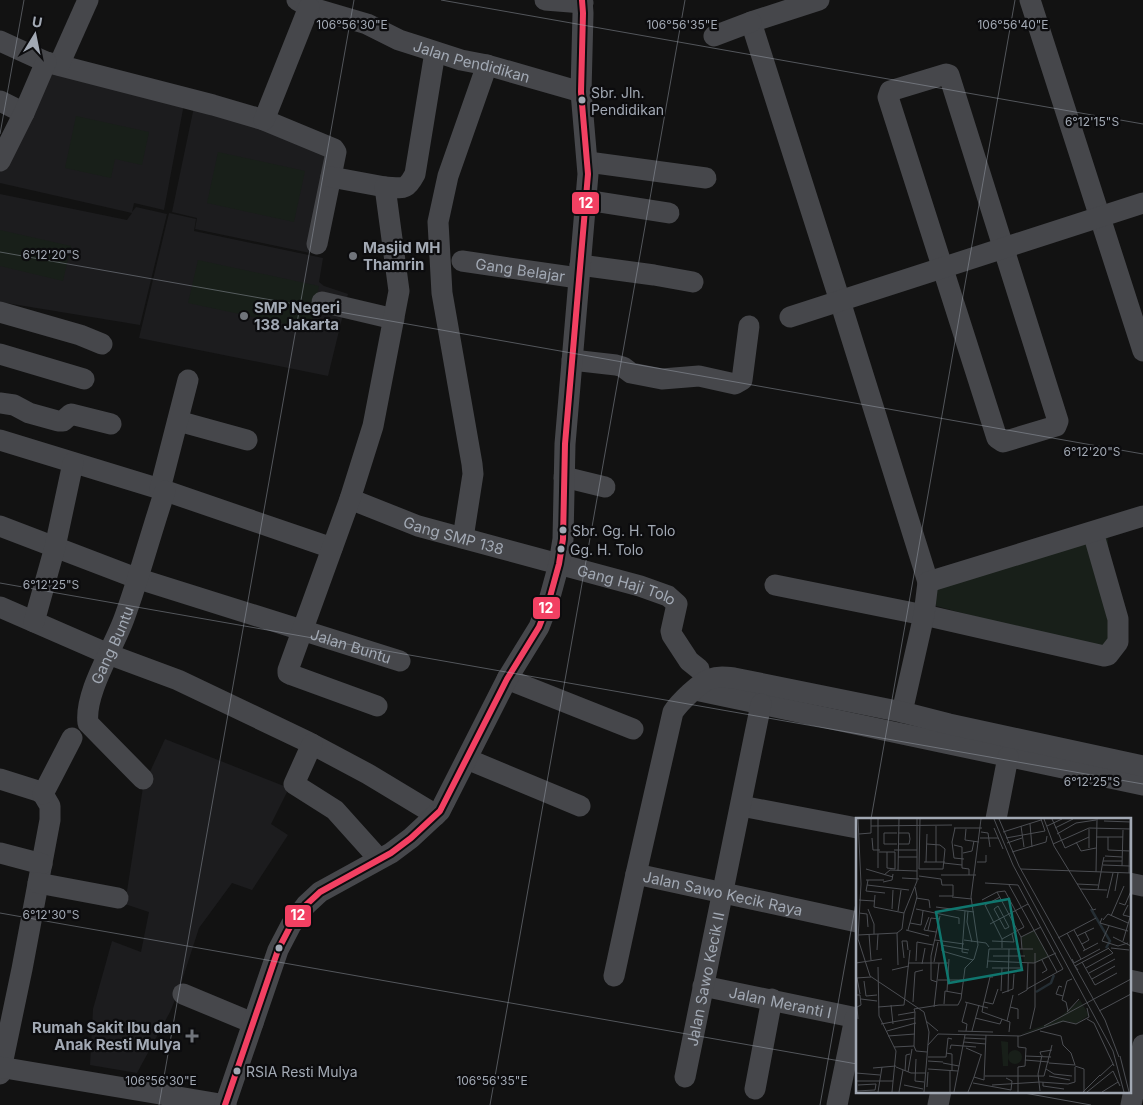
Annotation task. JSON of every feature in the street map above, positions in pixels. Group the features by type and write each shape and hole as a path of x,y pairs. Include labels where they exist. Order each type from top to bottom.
{"street":[{"path":"0,161 88,0"},
{"path":"0,779 31,788 43,794 50,806 50,820 40,874 1,1069 115,1085 226,1105 278,950 291,925 302,910 320,892 392,853 436,816 507,679 544,615 559,564 563,539 564,477 588,162 581,92 583,2 545,0"},
{"path":"714,36 750,22 819,0"},
{"path":"1030,0 1143,351"},
{"name":"Jalan Pendidikan","path":"264,120 303,3 367,24 400,40 436,52 581,92"},
{"path":"750,22 928,582 924,615 902,712"},
{"path":"0,41 52,63 264,120 336,150 317,244"},
{"path":"331,177 385,187 404,188 409,185 415,174 436,52"},
{"path":"463,538 473,474 442,293 438,222 448,176 487,65"},
{"path":"946,74 949,75 1003,248 1058,421 1056,426 1003,442 998,440 888,97 890,91 946,74"},
{"path":"0,102 24,114"},
{"path":"588,162 706,178"},
{"path":"377,706 288,673 288,670 350,499 373,426 399,291 385,187"},
{"path":"586,200 669,213"},
{"path":"790,317 1143,203"},
{"name":"Gang Belajar","path":"462,262 579,272 654,275 693,282"},
{"path":"322,302 394,319"},
{"path":"0,312 80,335 102,344"},
{"path":"572,360 616,365 632,373 662,379 699,376 735,384 742,380 749,326"},
{"path":"0,354 84,379"},
{"name":"Gang Buntu","path":"143,779 88,724 92,695 125,617 162,490 188,380"},
{"path":"0,403 14,406 58,422 63,421 71,414 111,424"},
{"path":"178,421 247,440"},
{"path":"0,440 162,490 332,548"},
{"path":"34,622 55,547 73,463"},
{"path":"564,477 605,487"},
{"name":"Gang SMP 138","path":"350,499 418,526 559,564"},
{"path":"928,582 1143,516"},
{"name":"Jalan Buntu","path":"1,529 55,547 136,578 400,661"},
{"path":"775,585 924,615 1104,656 1108,655 1118,642 1118,619 1092,532"},
{"name":"Gang Haji Tolo","path":"559,564 640,586 668,596 676,601 678,607 671,631 672,635 689,661 699,669"},
{"path":"0,608 108,654 178,680 312,744 368,774 436,816"},
{"name":"Jalan Sawo Kecik Raya","path":"856,922 636,874 673,712 708,679 723,676 902,712 947,733"},
{"path":"507,679 633,728"},
{"path":"695,690 761,704 947,733 1094,765 1143,785"},
{"name":"Jalan Sawo Kecik II","path":"685,1077 761,704"},
{"path":"947,733 1008,757 1094,765 1143,766"},
{"path":"43,794 72,738"},
{"path":"312,744 294,784 335,810 379,859"},
{"path":"996,818 1008,757"},
{"path":"467,759 580,806"},
{"path":"741,806 856,828"},
{"path":"0,853 40,874 118,898"},
{"path":"614,976 636,874"},
{"path":"1130,883 1143,886"},
{"path":"1130,980 1143,983"},
{"name":"Jalan Meranti I","path":"703,986 856,1018"},
{"path":"183,994 252,1023"},
{"path":"755,1089 772,999"},
{"path":"837,1105 856,1018"},
{"path":"1131,1105 1133,1074 1143,1046"},
{"path":"938,1105 941,1092"}],"shaded area":[{"path":"47,70 184,104 164,210 134,203 132,212 136,207 167,214 140,325 0,302 0,194 127,220 132,213 0,183 0,168"},
{"path":"195,102 333,150 329,182 310,253 195,229 197,218 172,212"},
{"path":"76,116 149,132 142,165 115,159 111,178 65,168"},
{"path":"218,152 305,171 294,222 207,203"},
{"name":"SMP Negeri 138 Jakarta","path":"169,213 196,219 194,231 323,258 319,282 324,286 348,294 328,376 139,338"},
{"path":"0,230 71,246 63,281 0,266"},
{"path":"198,260 319,286 310,329 188,303"},
{"path":"1107,533 1116,621 1108,652 936,606 935,583"},
{"path":"165,739 289,788 271,824 288,835 252,890 232,883 199,928 170,1012 137,1073 90,1065 93,1009 112,941 141,952 149,912 125,904 143,787"}],"transit line":[{"name":"12","path":"225,1105 278,950 291,925 306,905 320,892 391,853 411,838 440,811 507,679 539,627 548,604 559,564 563,539 565,444 588,174 581,92 582,0"}],"place":[{"name":"Sbr. Jln. Pendidikan","path":"582,100"},
{"name":"Masjid MH Thamrin","path":"353,256"},
{"name":"SMP Negeri 138 Jakarta","path":"244,316"},
{"name":"Sbr. Gg. H. Tolo","path":"563,530"},
{"name":"Gg. H. Tolo","path":"561,549"},
{"name":"Rumah Sakit Ibu dan Anak Resti Mulya","path":"192,1036"},
{"name":"RSIA Resti Mulya","path":"237,1071"}]}
